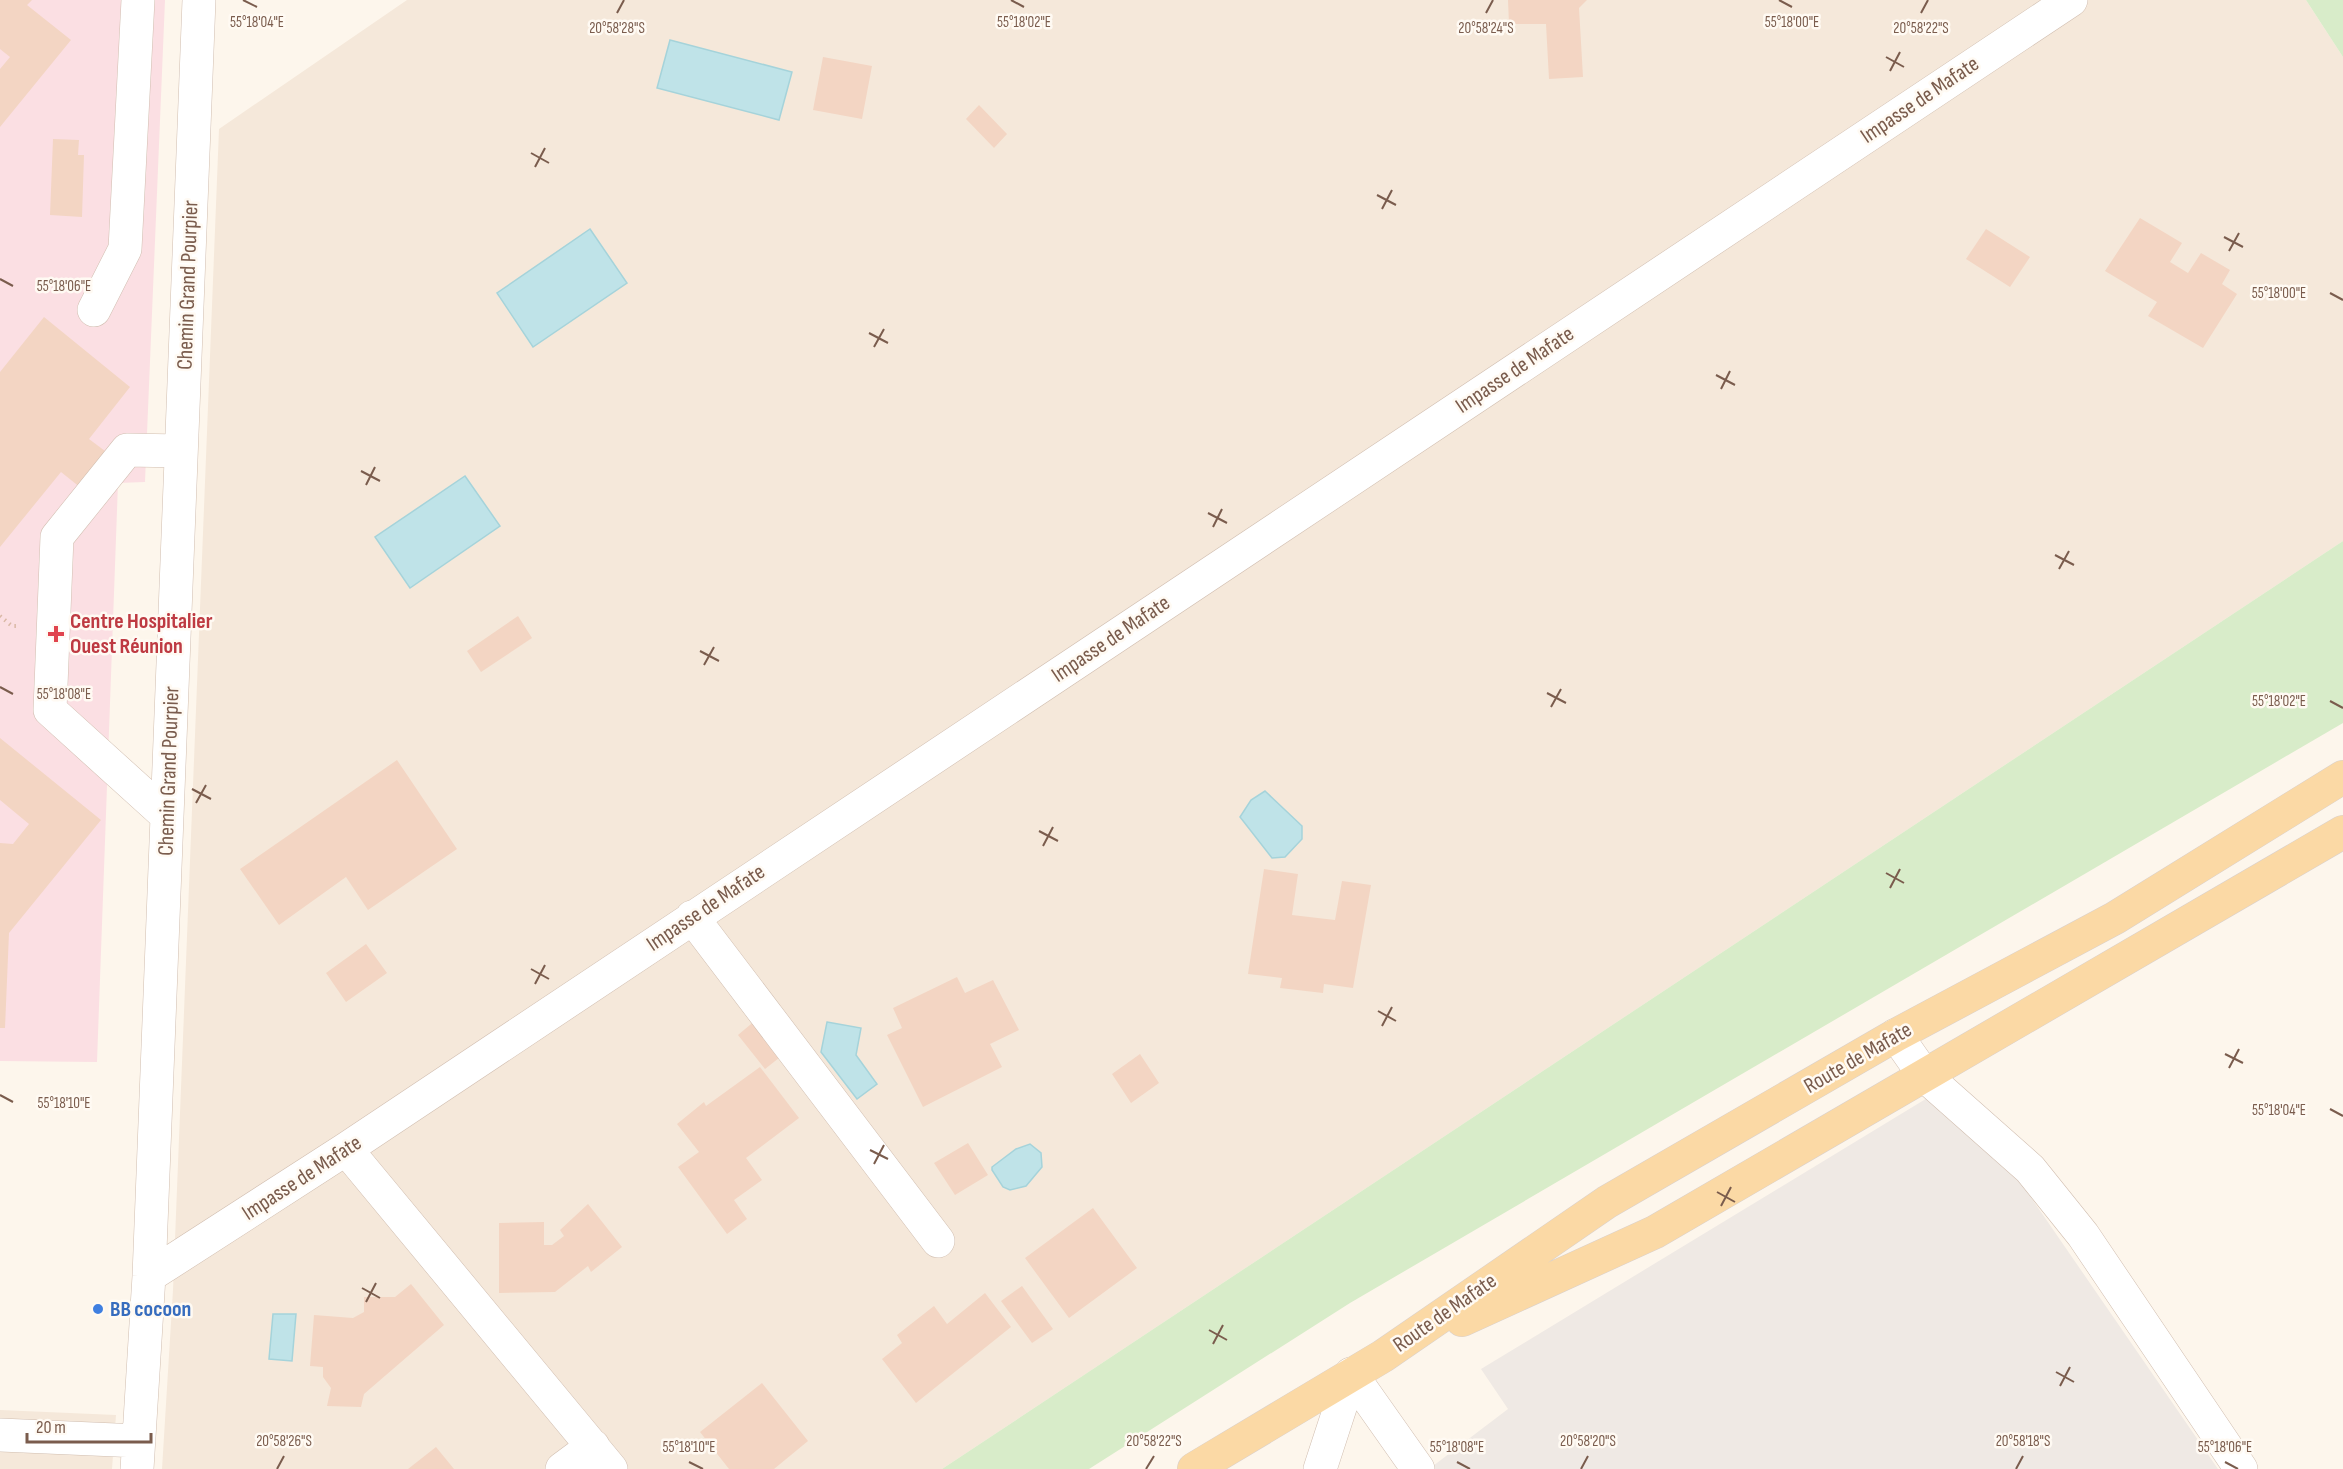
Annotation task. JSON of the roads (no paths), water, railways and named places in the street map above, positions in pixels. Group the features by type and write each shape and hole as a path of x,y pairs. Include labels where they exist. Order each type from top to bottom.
{"main road":[{"name":"Route de Mafate","path":"1383,1356 1607,1202 1896,1035 2115,918 2343,777"},
{"name":"Route de Mafate","path":"1194,1469 1383,1356 1655,1232 2343,832"}],"street":[{"path":"93,310 124,249 138,0"},
{"name":"Chemin Grand Pourpier","path":"138,1455 149,1275 199,0"},
{"name":"Impasse de Mafate","path":"149,1275 346,1149 2071,0"},
{"path":"167,816 50,711 50,699 57,537 127,450 181,451"},
{"path":"692,917 938,1241"},
{"path":"1896,1035 1924,1075 2036,1177 2083,1236 2241,1469"},
{"path":"346,1149 602,1458 562,1469"},
{"path":"1320,1469 1351,1374"},
{"path":"1351,1374 1418,1469"},
{"path":"0,1436 138,1455"}],"water":[{"path":"670,40 792,72 779,120 657,88"},
{"path":"590,229 627,283 533,347 497,293"},
{"path":"465,476 500,526 410,588 375,537"},
{"path":"1265,791 1302,826 1302,839 1285,857 1272,858 1240,817 1251,800"},
{"path":"827,1022 861,1028 856,1055 877,1084 857,1099 821,1052"},
{"path":"1030,1144 1041,1153 1042,1167 1026,1186 1010,1190 1003,1187 992,1167 1016,1149"},
{"path":"273,1314 296,1314 292,1361 269,1359"}],"place":[{"name":"Centre Hospitalier Ouest Réunion","path":"56,634"},
{"name":"BB cocoon","path":"98,1309"}]}
